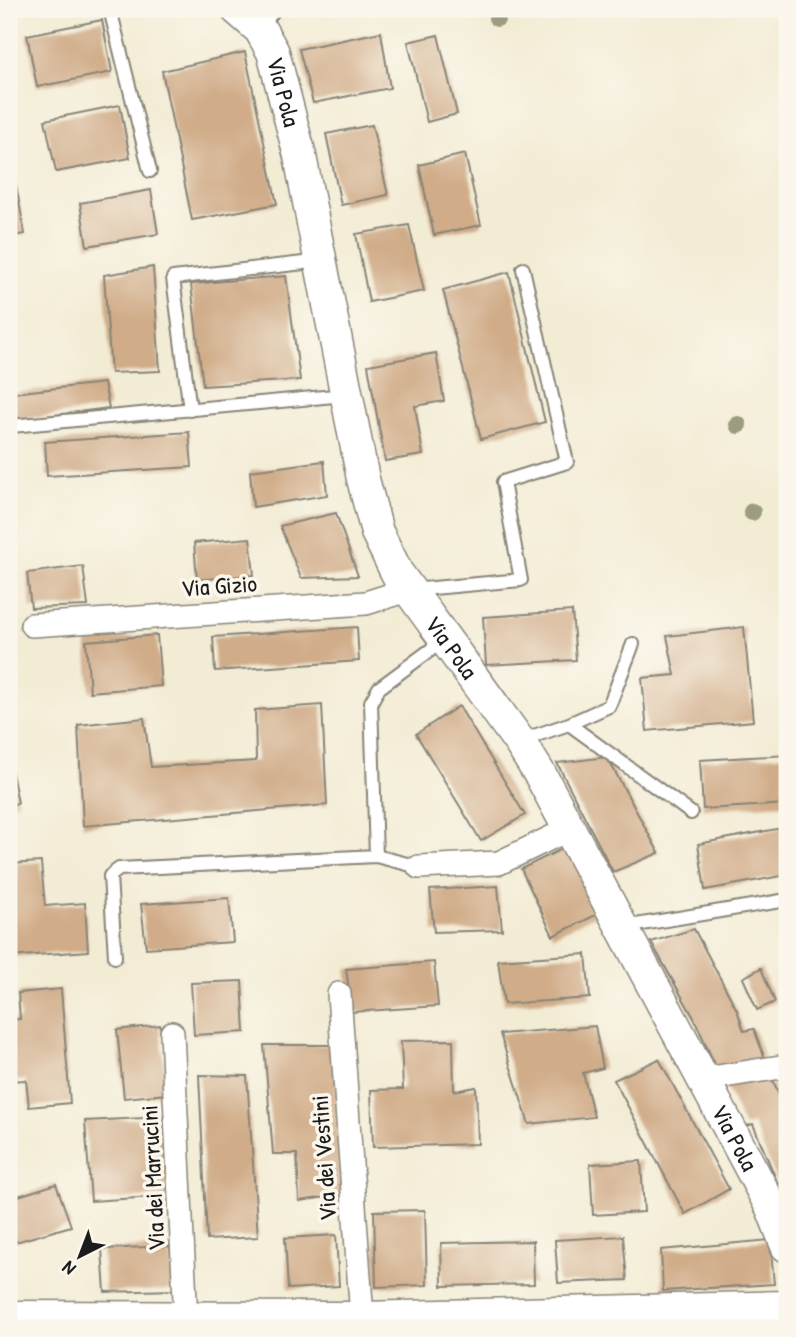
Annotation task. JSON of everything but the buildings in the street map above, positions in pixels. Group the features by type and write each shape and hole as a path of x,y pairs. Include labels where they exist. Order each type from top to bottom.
{"street":[{"name":"Via Pola","path":"250,13 273,52 322,261 363,479 377,531 407,590 519,741 570,828 705,1079 780,1207 787,1246"},
{"name":"Via Gizio","path":"32,625 366,603 407,590"},
{"path":"419,867 499,863 570,828"},
{"name":"Via dei Vestini","path":"339,994 362,1318"},
{"name":"Via dei Marrucini","path":"172,1033 186,1320"},
{"path":"705,1079 787,1066"},
{"path":"9,1317 565,1321 782,1314"}],"lane":[{"path":"110,9 150,171"},
{"path":"190,410 173,278 322,261"},
{"path":"407,590 522,580 503,482 567,462 523,269"},
{"path":"11,426 348,394"},
{"path":"376,856 373,694 444,640"},
{"path":"519,741 569,724 609,706 633,644"},
{"path":"569,724 691,813"},
{"path":"115,957 110,876 119,869 376,856 419,867"},
{"path":"624,927 787,900"}]}
